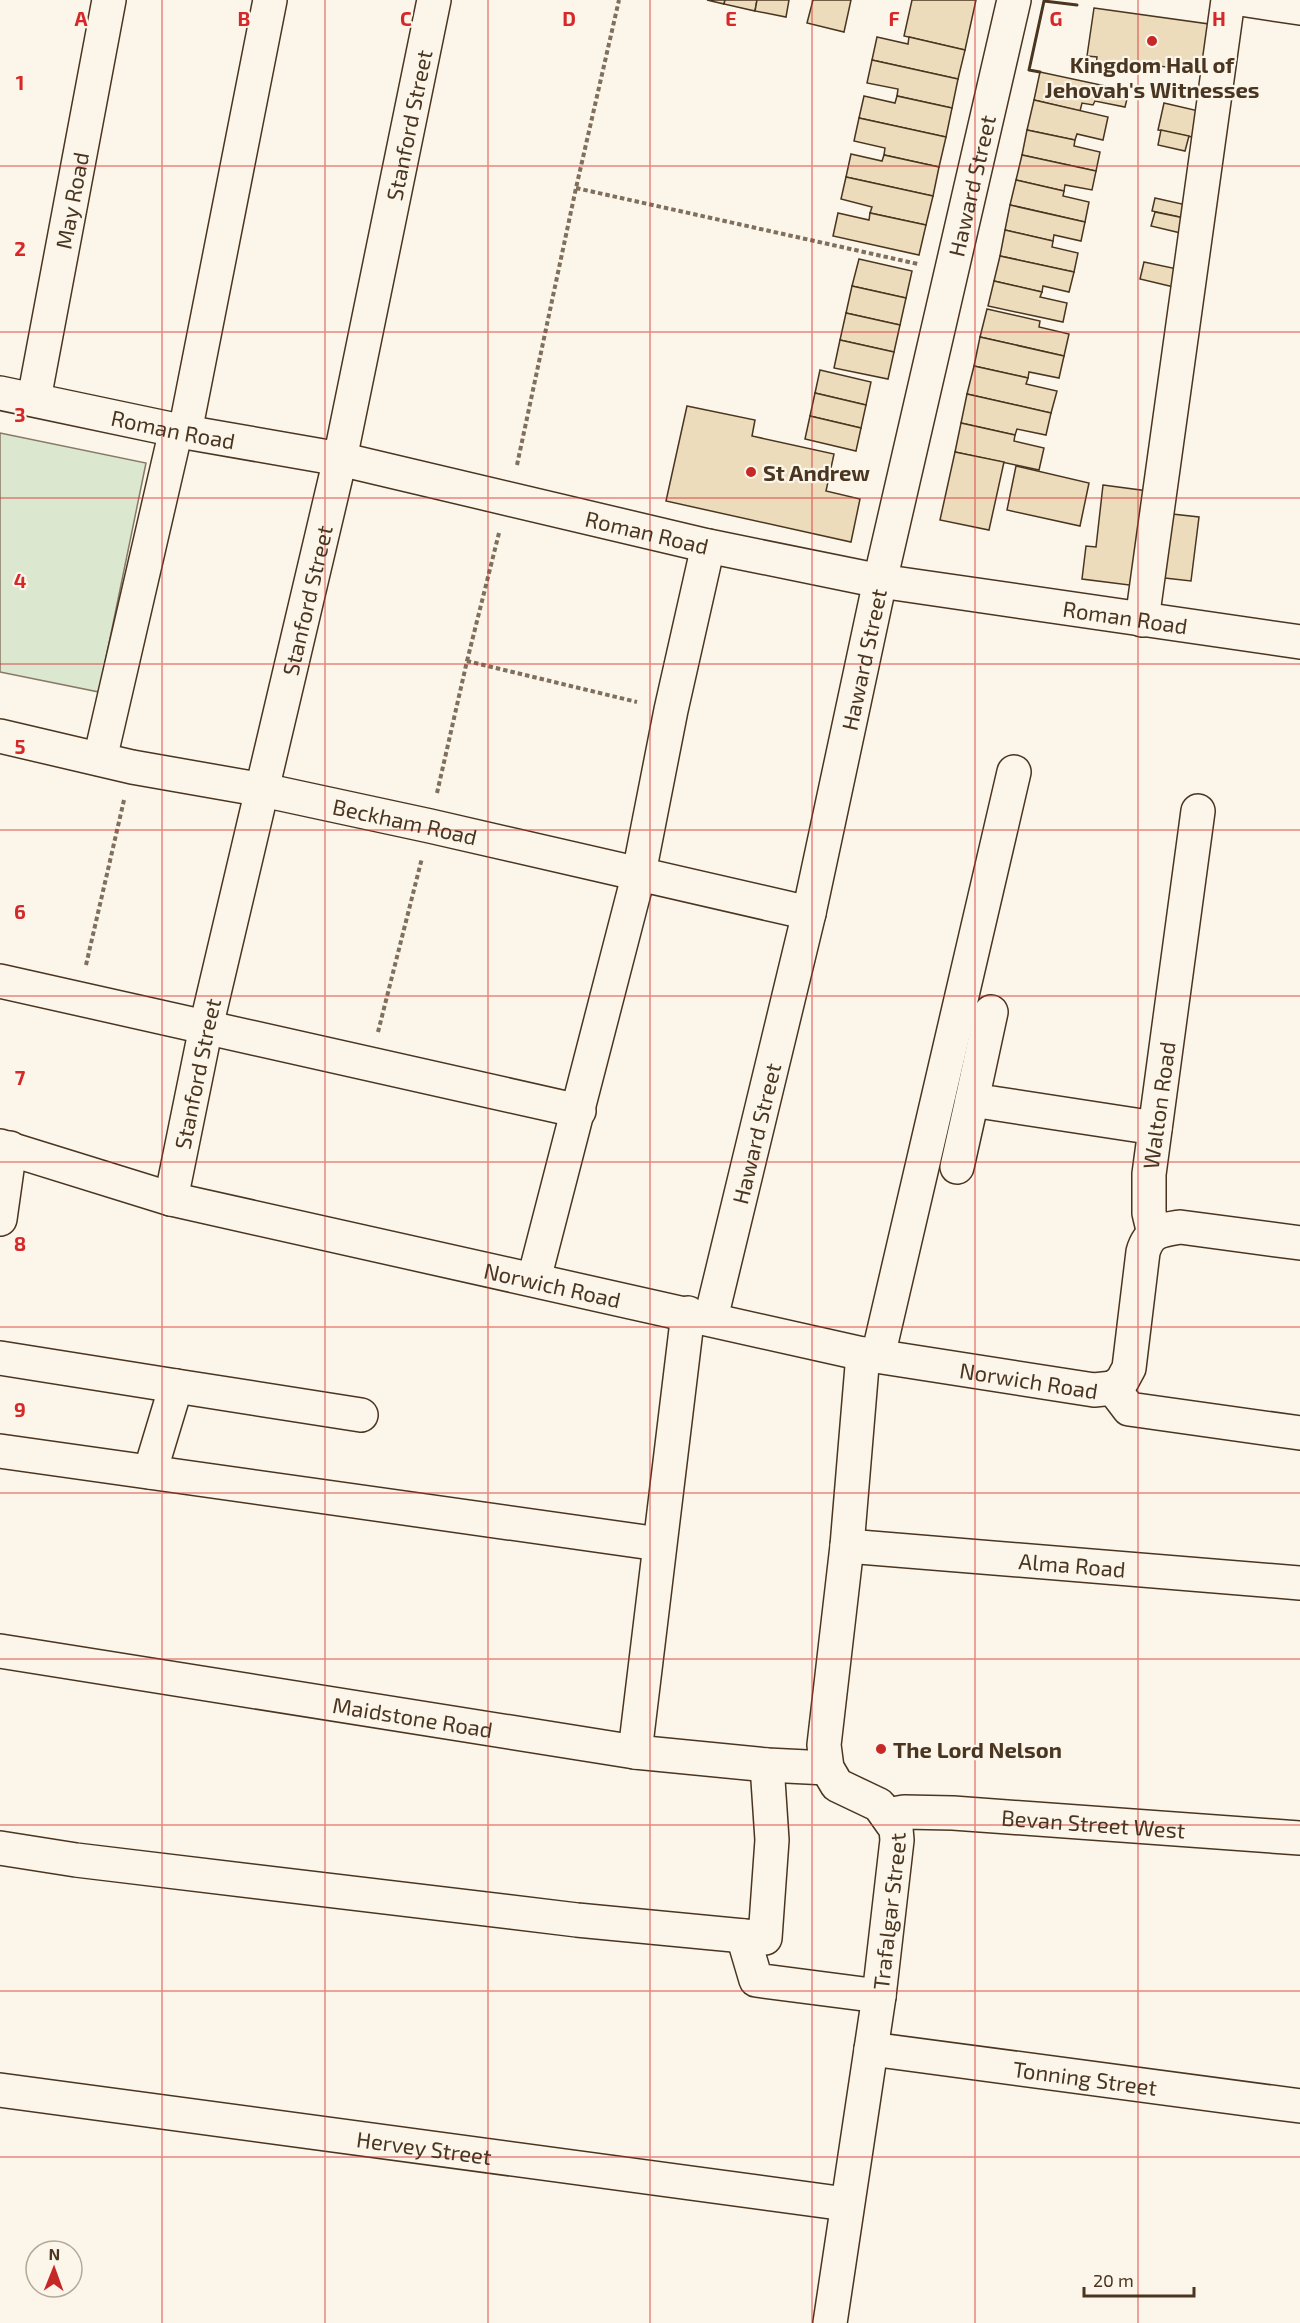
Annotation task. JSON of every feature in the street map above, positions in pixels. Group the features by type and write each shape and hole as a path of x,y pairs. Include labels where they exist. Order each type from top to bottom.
{"street":[{"name":"May Road","path":"34,399 109,0"},
{"path":"100,759 181,431 270,0"},
{"name":"Stanford Street","path":"171,1199 206,1027 340,459 434,0"},
{"name":"Haward Street","path":"635,1752 659,1544 700,1316 809,913 880,581 1014,0"},
{"path":"1142,620 1228,0"},
{"path":"1247,0 1300,8"},
{"name":"Roman Road","path":"0,393 181,431 340,459 708,546 880,581 1300,642"},
{"path":"534,1279 639,873 671,710 708,546"},
{"name":"Beckham Road","path":"2,745 100,759 132,767 263,790 809,913"},
{"path":"827,1768 824,1745 871,1355 1014,772"},
{"name":"Walton Road","path":"1154,1234 1149,1213 1149,1174 1198,811"},
{"path":"0,981 579,1111"},
{"path":"957,1167 991,1012"},
{"path":"972,1100 1155,1128"},
{"path":"0,1218 5,1147"},
{"name":"Norwich Road","path":"5,1147 171,1199 871,1355 1094,1390 1113,1388"},
{"path":"1300,1243 1180,1227 1164,1229 1154,1234 1147,1240 1143,1251 1129,1368 1122,1381 1113,1388 1128,1409 1300,1433"},
{"path":"0,1358 361,1415"},
{"path":"150,1472 176,1386"},
{"path":"0,1451 659,1544"},
{"name":"Alma Road","path":"847,1546 1300,1583"},
{"name":"Maidstone Road","path":"0,1651 635,1752 767,1765 827,1768"},
{"path":"0,1848 76,1860 577,1920 765,1938 772,1840 767,1765"},
{"name":"Trafalgar Street","path":"827,1768 837,1785 879,1805 896,1829 897,1840 879,1996 846,2204 830,2323"},
{"name":"Bevan Street West","path":"887,1815 904,1812 953,1813 1300,1838"},
{"path":"743,1936 756,1980 879,1996"},
{"name":"Tonning Street","path":"871,2049 1300,2106"},
{"name":"Hervey Street","path":"0,2090 846,2204"}],"path":[{"path":"467,661 516,467 619,0"},
{"path":"576,188 951,272"},
{"path":"78,999 132,767"}],"green space":[{"path":"0,433 146,463 99,692 0,672"}],"building":[{"path":"707,0 725,0 724,4"},
{"path":"725,0 757,0 755,11 724,4"},
{"path":"757,0 789,0 786,17 755,11"},
{"path":"813,0 851,0 844,32 807,23"},
{"path":"912,0 976,0 965,50 904,36"},
{"name":"Kingdom Hall of Jehovah's Witnesses","path":"1094,8 1216,25 1210,73 1123,61 1122,69 1096,66 1097,57 1087,56"},
{"path":"877,37 908,44 909,37 965,50 958,79 872,60"},
{"path":"872,60 958,79 952,108 897,96 898,89 867,83"},
{"path":"1040,72 1129,91 1125,107 1095,101 1093,105 1082,103 1080,111 1034,100"},
{"path":"864,96 895,103 897,96 952,108 946,137 859,118"},
{"path":"1034,100 1108,117 1103,140 1077,134 1075,140 1027,130"},
{"path":"1164,103 1203,112 1197,138 1158,130"},
{"path":"859,118 946,137 939,167 884,155 885,148 854,141"},
{"path":"1027,130 1075,140 1074,146 1100,152 1096,171 1022,155"},
{"path":"1161,130 1189,136 1185,151 1158,145"},
{"path":"851,154 882,161 884,155 939,167 933,196 846,177"},
{"path":"1022,155 1096,171 1092,190 1065,185 1064,191 1016,180"},
{"path":"846,177 933,196 926,225 870,213 872,207 841,199"},
{"path":"1016,180 1064,191 1063,196 1089,202 1085,222 1010,205"},
{"path":"1155,198 1191,206 1189,219 1152,211"},
{"path":"1010,205 1085,222 1081,241 1054,235 1053,241 1005,230"},
{"path":"1155,212 1189,219 1185,234 1151,226"},
{"path":"838,213 869,220 870,213 926,225 919,255 833,236"},
{"path":"1005,230 1053,241 1052,247 1078,253 1074,272 1000,256"},
{"path":"1000,256 1074,272 1069,292 1043,286 1042,292 994,281"},
{"path":"859,259 912,271 906,298 852,286"},
{"path":"1144,262 1182,270 1178,288 1140,279"},
{"path":"994,281 1042,292 1040,297 1067,303 1063,322 988,306"},
{"path":"852,286 906,298 900,325 846,313"},
{"path":"987,309 1040,321 1039,327 1069,334 1064,356 980,337"},
{"path":"846,313 900,325 894,352 840,340"},
{"path":"980,337 1064,356 1059,378 1029,372 1028,378 974,366"},
{"path":"840,340 894,352 888,379 834,368"},
{"path":"974,366 1028,378 1026,384 1057,391 1051,413 967,394"},
{"path":"820,370 871,382 866,405 815,393"},
{"path":"815,393 866,405 861,428 810,416"},
{"path":"967,394 1051,413 1046,435 1017,429 1015,435 961,423"},
{"name":"St Andrew","path":"687,406 755,420 752,436 834,454 826,491 860,499 851,542 666,501"},
{"path":"810,416 861,428 856,451 805,439"},
{"path":"961,423 1015,435 1014,441 1044,448 1039,470 955,452"},
{"path":"955,452 1004,462 989,530 940,520"},
{"path":"1016,466 1089,483 1080,526 1007,510"},
{"path":"1103,485 1148,491 1137,586 1082,579 1086,546 1096,547"},
{"path":"1163,513 1199,517 1191,581 1156,577"}],"wall":[{"path":"1040,72 1029,70 1044,1 1077,5"}],"place":[{"name":"Kingdom Hall of Jehovah's Witnesses","path":"1152,41"},
{"name":"St Andrew","path":"751,472"},
{"name":"The Lord Nelson","path":"881,1749"}]}
